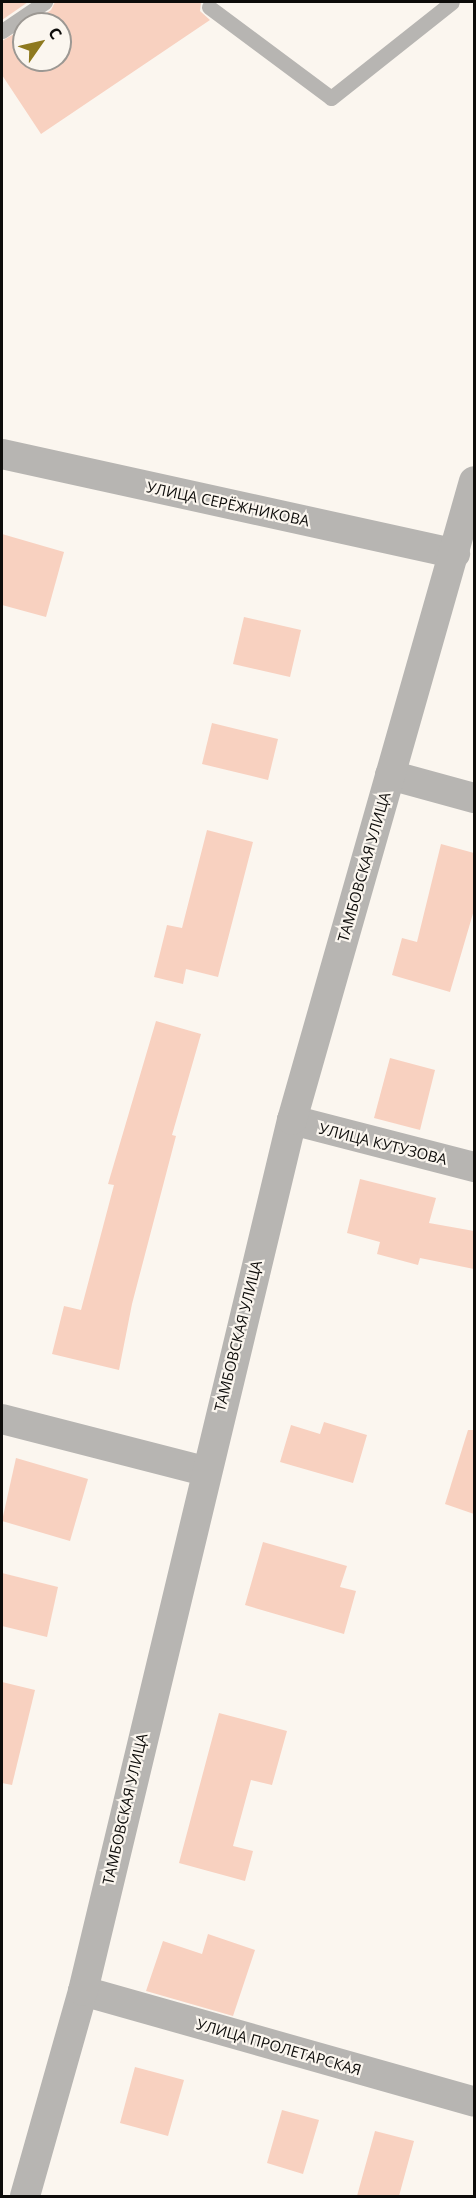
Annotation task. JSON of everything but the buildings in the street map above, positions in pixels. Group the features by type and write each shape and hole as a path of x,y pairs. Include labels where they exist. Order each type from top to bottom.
{"street":[{"name":"УЛИЦА СЕРЁЖНИКОВА","path":"2,454 455,554"},
{"name":"ТАМБОВСКАЯ УЛИЦА","path":"25,2196 83,1991 205,1472 292,1120 474,481"},
{"path":"390,775 474,798"},
{"name":"УЛИЦА КУТУЗОВА","path":"292,1120 474,1167"},
{"path":"2,1419 205,1472"},
{"name":"УЛИЦА ПРОЛЕТАРСКАЯ","path":"83,1991 474,2102"}],"lane":[{"path":"2,31 45,2"},
{"path":"209,7 331,98 452,2"}]}
